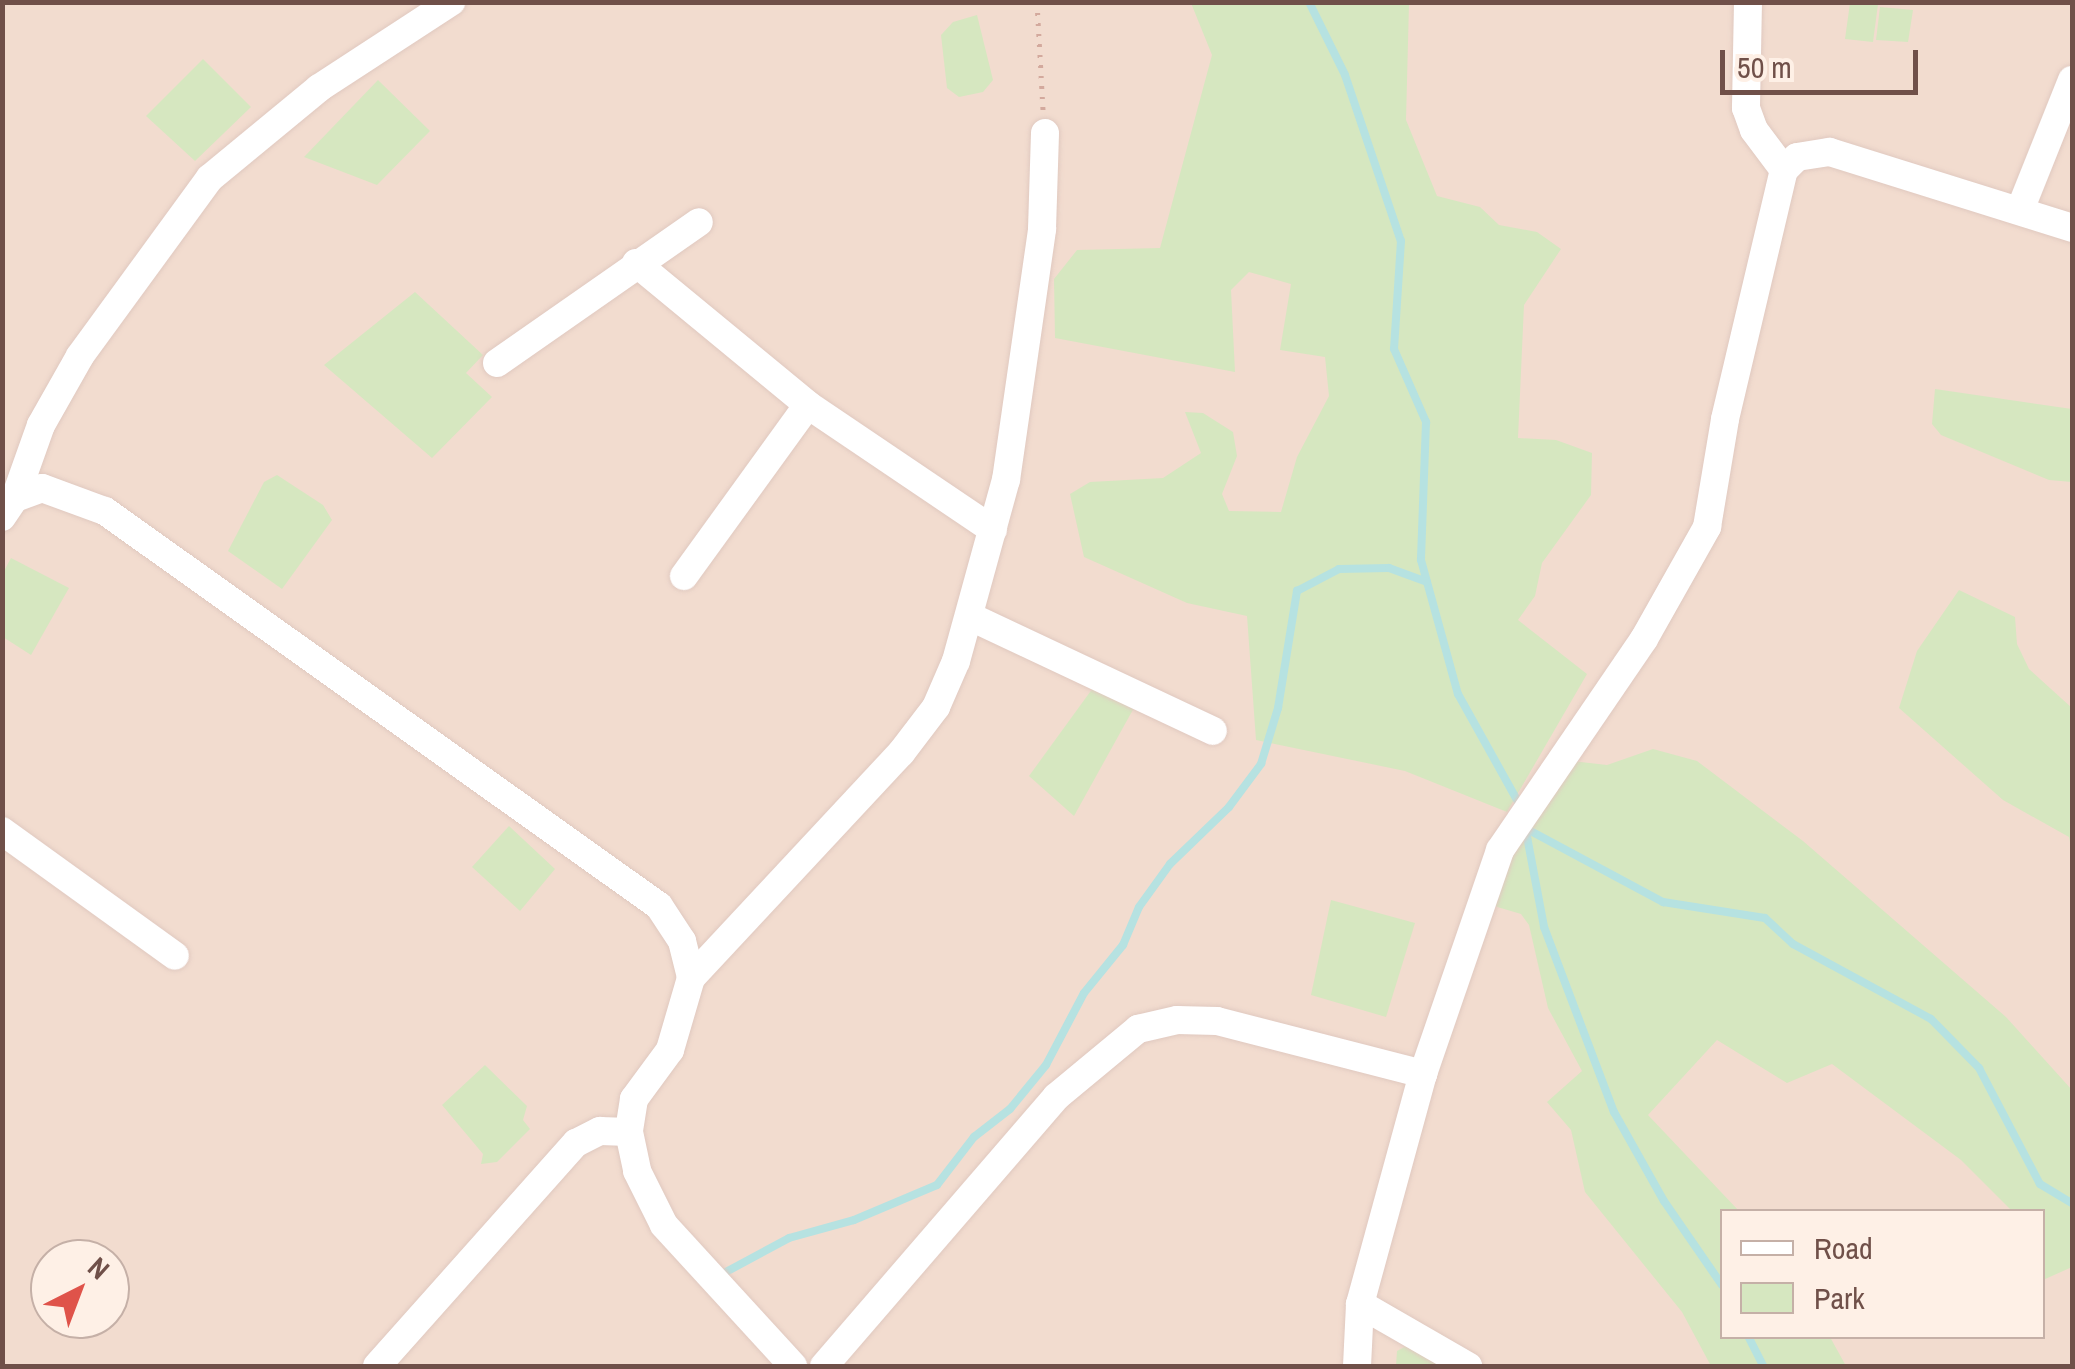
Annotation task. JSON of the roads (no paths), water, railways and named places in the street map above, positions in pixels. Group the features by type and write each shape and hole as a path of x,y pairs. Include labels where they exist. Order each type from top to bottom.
{"street":[{"path":"9,508 41,425 80,356 210,178 319,88 451,2"},
{"path":"1748,2 1746,108 1754,130 1784,170"},
{"path":"2020,210 2072,80"},
{"path":"690,978 901,753 936,707 973,618 993,530 1042,229 1045,133"},
{"path":"1357,1366 1360,1304 1424,1074 1500,850 1644,639 1707,527 1725,419 1784,170 1796,157 1830,152 2072,228"},
{"path":"497,364 699,222"},
{"path":"636,263 808,405 993,530"},
{"path":"684,576 808,405"},
{"path":"9,508 42,488 105,510 602,860 659,906 682,941 690,978 681,1024 634,1099 629,1132 637,1171 664,1225 793,1366"},
{"path":"973,618 1213,731"},
{"path":"2,831 175,956"},
{"path":"824,1366 1056,1097 1138,1029 1176,1020 1218,1021 1424,1074"},
{"path":"377,1366 576,1142 600,1132 629,1132"},
{"path":"1360,1304 1468,1366"}],"waterway":[{"path":"1309,2 1345,75 1401,241 1394,349 1426,422 1421,560 1458,694 1521,807"},
{"path":"724,1273 789,1238 854,1220 937,1185 974,1137 1010,1109 1046,1065 1084,993 1123,945 1139,907 1170,864 1229,807 1261,764 1278,708 1297,591 1339,569 1389,568 1427,582"},
{"path":"1525,826 1544,927 1614,1112 1664,1201 1720,1282"},
{"path":"1525,828 1663,902 1765,918 1793,944 1931,1019 1979,1068 2040,1184 2072,1203"},
{"path":"1750,1339 1763,1366"}]}
